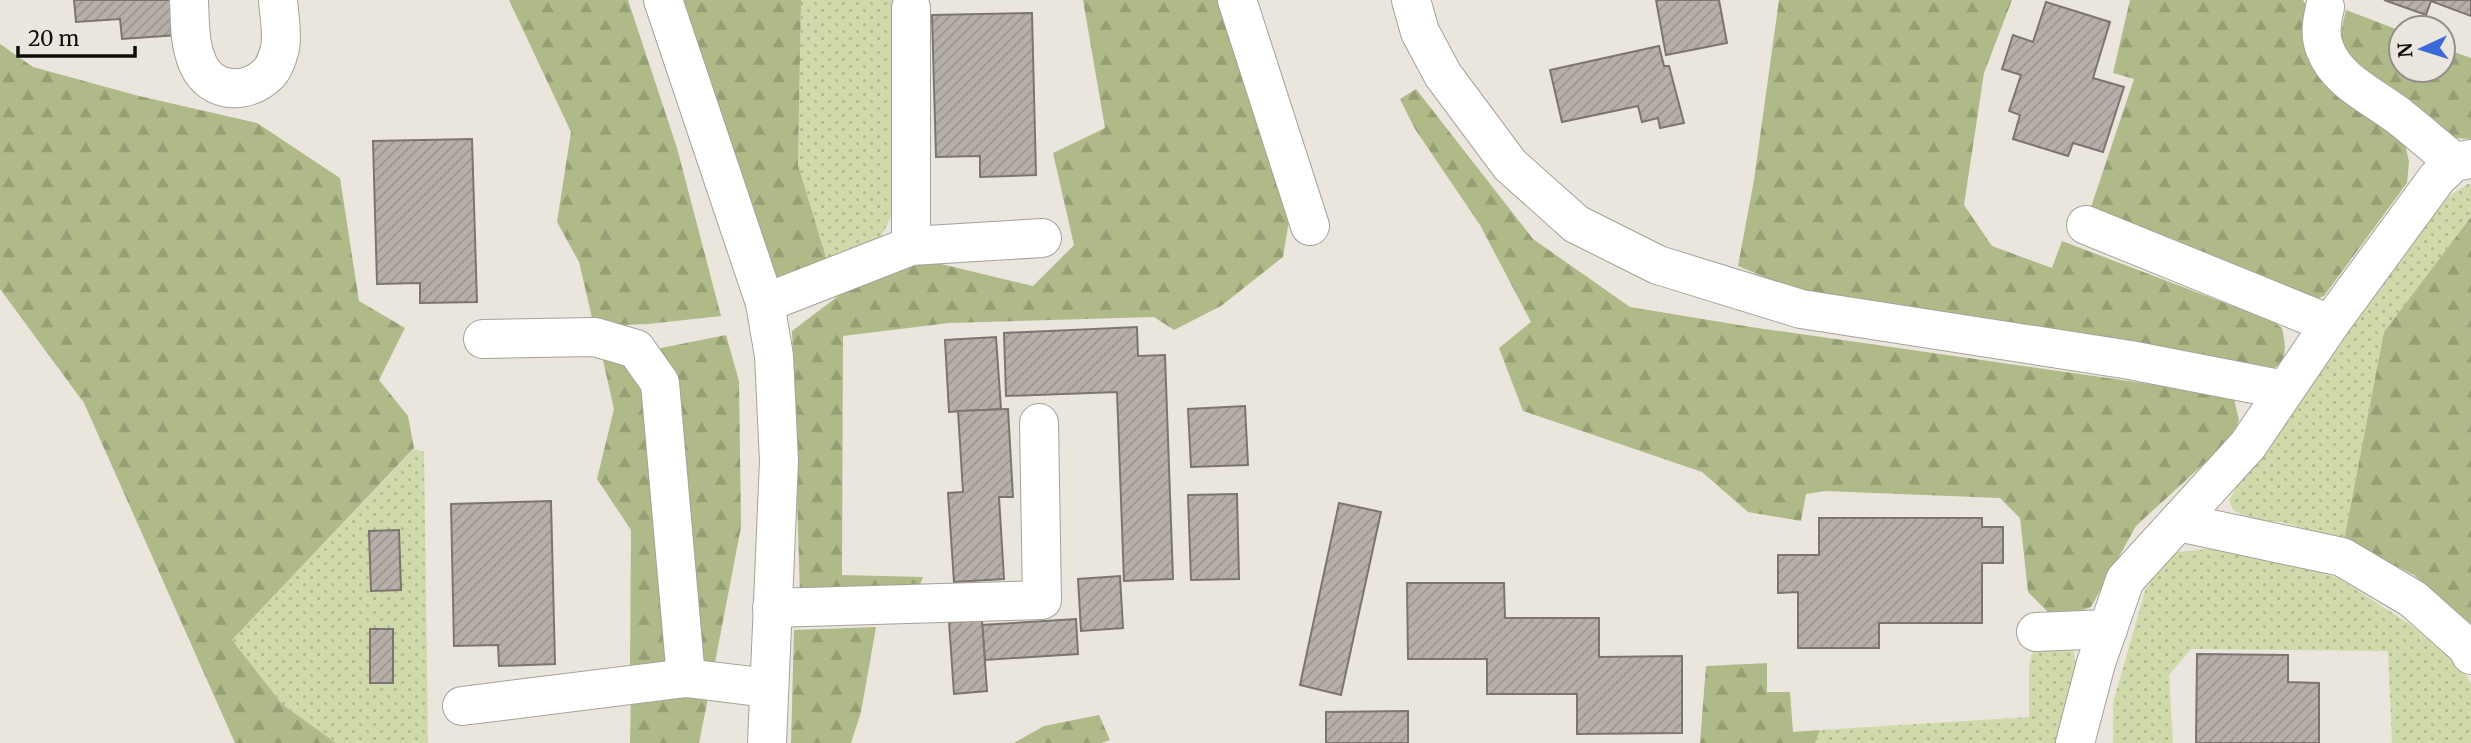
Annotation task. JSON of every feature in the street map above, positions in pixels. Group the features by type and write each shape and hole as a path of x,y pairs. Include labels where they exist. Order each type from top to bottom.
{"street":[{"path":"189,0 191,39 198,66 214,84 233,89 253,86 271,71 281,46 278,0"},
{"path":"663,0 765,303 774,356 779,461 767,743"},
{"path":"1237,0 1310,226"},
{"path":"1410,0 1420,32 1443,75 1510,164 1576,224 1658,265 1801,309 2130,360 2285,390"},
{"path":"2075,743 2096,663 2125,580 2248,445 2330,324 2437,178 2463,160 2360,90 2336,68 2325,49 2320,28 2325,7"},
{"path":"911,8 911,246"},
{"path":"2086,225 2330,324"},
{"path":"765,303 911,246 1042,238"},
{"path":"482,339 595,337 636,349 660,383 686,678"},
{"path":"772,608 1042,600 1039,423"},
{"path":"2178,522 2342,557 2413,599 2468,648 2471,654"},
{"path":"2036,632 2109,629"},
{"path":"462,706 686,678 768,688"}],"green space":[{"path":"509,0 628,0 677,148 721,316 648,324 594,326 579,262 557,222 571,132"},
{"path":"674,0 801,0 798,165 828,264 782,280 769,274"},
{"path":"801,0 895,0 893,213 881,237 828,264 798,165"},
{"path":"1083,0 1225,0 1292,203 1283,257 1221,306 1174,330 1154,317 949,323 843,336 842,575 923,577 916,595 800,595 792,331 854,284 920,259 1033,286 1074,245 1053,153 1105,128"},
{"path":"1779,0 2012,0 1984,73 1964,205 1992,246 2052,268 2062,241 2272,321 2282,328 2285,348 2280,363 2269,371 1799,291 1738,266 1754,180"},
{"path":"2130,0 2303,0 2403,134 2409,162 2407,183 2324,296 2309,302 2089,213 2134,79 2113,73"},
{"path":"2346,10 2387,26 2387,84 2457,84 2457,53 2471,58 2471,139 2456,138 2351,65 2339,41"},
{"path":"0,44 33,67 139,96 257,123 340,178 359,301 405,328 379,380 408,416 414,448 232,640 282,704 336,743 235,743 84,403 0,289"},
{"path":"1416,89 1533,239 1630,307 1751,327 2220,394 2234,399 2239,420 2233,437 2136,526 2091,607 2055,619 2028,592 2020,518 2000,498 1825,491 1806,494 1801,521 1748,512 1702,472 1523,411 1499,348 1531,322 1480,225 1415,129 1400,99"},
{"path":"2471,184 2471,217 2384,332 2344,540 2282,522 2251,520 2233,510 2229,500 2244,475 2349,325 2446,198"},
{"path":"2471,217 2471,624 2414,575 2344,540 2384,332"},
{"path":"726,335 739,381 741,527 713,673 694,667 656,349"},
{"path":"600,347 631,360 650,390 674,666 630,674 631,530 597,479 614,409"},
{"path":"414,449 424,452 428,743 336,743 282,704 232,640"},
{"path":"2238,546 2338,578 2411,625 2462,669 2471,684 2471,743 2392,743 2388,651 2191,649 2169,675 2173,743 2113,743 2113,703 2145,591 2168,553"},
{"path":"876,627 861,712 851,743 791,743 794,630"},
{"path":"2033,649 2073,649 2077,669 2065,743 1815,743 1820,730 2029,717 2029,666"},
{"path":"1767,663 1767,692 1790,692 1793,732 1820,730 1815,743 1700,743 1706,666"},
{"path":"709,693 699,743 630,743 631,695"},
{"path":"1099,715 1110,740 1101,743 1014,743 1044,726"}],"building":[{"path":"74,0 175,0 178,35 122,39 120,19 76,22"},
{"path":"1656,0 1719,0 1727,43 1666,55"},
{"path":"2384,0 2471,0 2471,16 2431,1 2426,14"},
{"path":"2046,2 2110,22 2093,78 2124,87 2103,152 2073,143 2068,156 2013,139 2020,115 2009,111 2021,75 2002,69 2013,35 2033,42"},
{"path":"1032,13 1036,175 980,177 980,156 936,157 932,15"},
{"path":"1659,46 1664,66 1669,66 1684,123 1660,128 1658,118 1642,122 1638,106 1562,122 1550,70"},
{"path":"472,139 477,302 420,303 420,283 377,284 373,141"},
{"path":"1137,327 1138,356 1165,355 1173,579 1124,581 1117,392 1006,396 1004,333"},
{"path":"996,337 1001,409 949,412 945,340"},
{"path":"1245,406 1248,465 1191,467 1188,409"},
{"path":"1008,409 1013,497 999,497 1004,579 954,582 948,493 963,492 958,411"},
{"path":"1237,494 1239,579 1191,580 1188,495"},
{"path":"551,501 555,664 499,666 498,645 454,646 451,504"},
{"path":"1339,503 1381,512 1341,695 1300,685"},
{"path":"1819,518 1982,518 1982,527 2003,527 2003,563 1982,563 1982,623 1879,623 1879,648 1798,648 1798,592 1778,593 1778,555 1819,555"},
{"path":"399,530 401,590 371,591 369,531"},
{"path":"1120,576 1123,628 1081,631 1078,579"},
{"path":"1407,583 1504,583 1505,618 1599,618 1599,657 1682,656 1682,733 1577,734 1577,694 1487,694 1487,659 1408,659"},
{"path":"1076,619 1078,654 985,660 982,625"},
{"path":"982,620 987,691 954,694 949,622"},
{"path":"370,629 393,629 393,683 370,683"},
{"path":"2197,654 2288,655 2288,682 2319,683 2319,743 2196,743"},
{"path":"1408,711 1408,743 1326,743 1326,712"}]}
